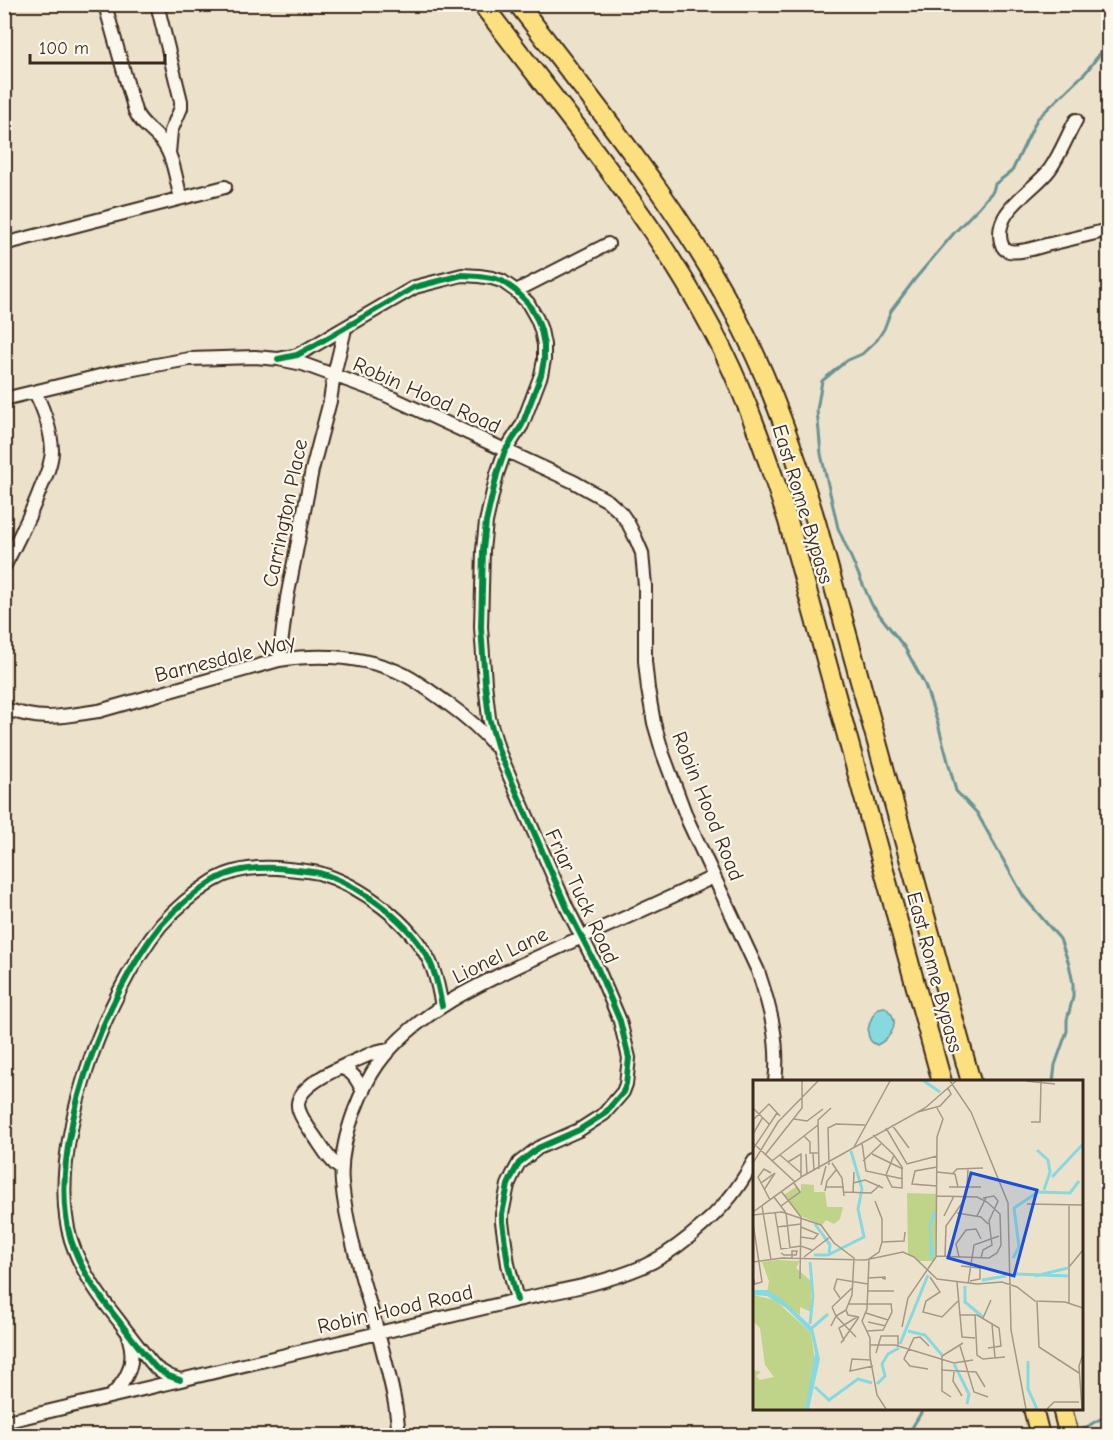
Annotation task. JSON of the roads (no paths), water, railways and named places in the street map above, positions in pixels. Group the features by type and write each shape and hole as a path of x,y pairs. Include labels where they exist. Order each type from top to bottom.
{"highway":[{"name":"East Rome Bypass","path":"482,4 632,200 668,253 710,325 738,382 788,521 941,1080"},
{"name":"East Rome Bypass","path":"518,4 655,184 700,253 732,309 767,382 797,459 816,522 970,1080"},
{"path":"1034,1410 1040,1436"},
{"path":"1062,1410 1069,1436"}],"street":[{"path":"107,4 107,12 138,118 163,143 169,154 181,198"},
{"path":"157,4 181,101 181,108 171,130 169,154"},
{"path":"1076,120 1048,172 1004,216 1001,225 1003,248 1007,251 1014,251 1032,248 1108,230"},
{"path":"4,244 225,187"},
{"path":"279,359 297,355 415,287 462,275 492,278 502,281 516,291 608,244"},
{"name":"Friar Tuck Road","path":"516,291 528,303 537,319 544,345 544,360 541,375 522,425 505,451 486,522 481,627 482,659 489,718 499,752 567,908 597,967 620,1021 629,1058 623,1092 604,1114 579,1130 538,1148 519,1163 513,1174 508,1185 502,1222 508,1264 517,1300"},
{"name":"Carrington Place","path":"279,660 287,598 312,470 330,401 345,328"},
{"name":"Robin Hood Road","path":"4,399 124,371 189,359 255,357 279,359 303,364 377,391 574,482 608,501 621,513 642,553 645,586 645,662 654,723 671,780 688,821 712,877 758,971 771,1015 776,1047 775,1080"},
{"path":"4,567 32,510 52,451 48,424 35,392"},
{"name":"Barnesdale Way","path":"4,709 30,716 57,716 99,711 279,660 302,657 339,658 359,660 404,674 468,719 487,736 499,752"},
{"path":"468,719 477,718 485,711 488,704"},
{"path":"180,1380 156,1368 94,1290 70,1238 65,1207 66,1151 94,1047 135,964 161,926 177,909 215,880 240,870 271,867 320,874 338,880 370,897 415,938 431,963 442,1006"},
{"name":"Lionel Lane","path":"399,1436 396,1404 349,1230 341,1169 352,1119 363,1092 378,1065 389,1051 417,1025 442,1006 498,976 712,877"},
{"path":"341,1169 332,1162 314,1135 301,1114 298,1101 310,1085 375,1052 389,1051"},
{"path":"341,1068 354,1075 363,1092"},
{"name":"Robin Hood Road","path":"4,1422 622,1275 652,1262 678,1246 730,1197 753,1162"},
{"path":"111,1396 120,1387 130,1369 133,1350 127,1332"}],"water":[{"path":"885,1007 894,1020 893,1029 885,1040 877,1045 869,1038 868,1028 878,1008"}],"waterway":[{"path":"1053,1080 1055,1065 1067,1031 1067,1020 1073,997 1069,964 1060,939 1024,897 977,813 956,791 925,685 905,648 872,605 838,528 821,454 817,410 822,381 846,361 862,354 877,340 891,311 915,279 993,191 995,184 1012,171 1037,119 1086,72 1108,43"},
{"path":"907,1436 923,1410"},
{"path":"1076,1434 1108,1415"}]}
